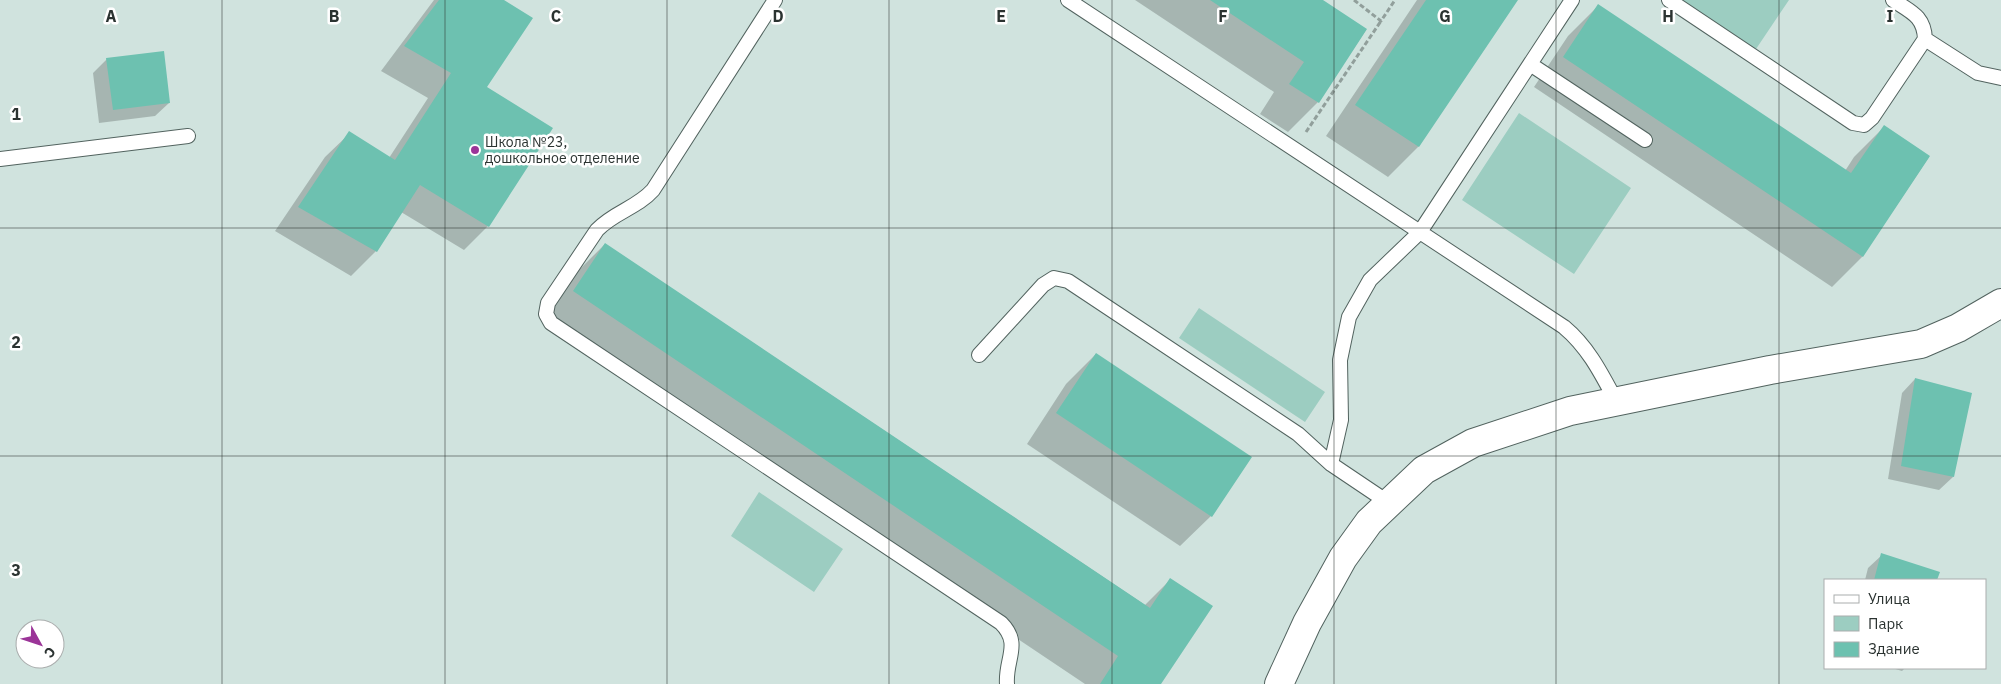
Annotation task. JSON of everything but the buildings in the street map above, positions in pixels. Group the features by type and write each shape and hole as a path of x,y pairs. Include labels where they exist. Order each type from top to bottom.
{"street":[{"path":"1279,684 1307,622 1343,558 1369,522 1424,470 1473,444 1570,411 1616,400 1770,370 1920,344 1958,328 2001,303"}],"lane":[{"path":"775,0 653,190 644,201 607,220 597,230 548,303 546,314 551,323 1001,623 1011,633 1012,648 1006,676 1007,684"},
{"path":"1068,0 1578,338 1589,352 1616,400"},
{"path":"1330,464 1341,420 1340,360 1349,317 1370,280 1420,232 1572,0"},
{"path":"1669,0 1853,123 1864,125 1872,118 1925,39 1924,26 1917,16 1893,0"},
{"path":"1925,39 1978,73 2001,78"},
{"path":"1530,64 1645,140"},
{"path":"0,159 188,136"},
{"path":"979,355 1042,285 1054,278 1068,281 1298,434 1330,464 1389,503"}],"path":[{"path":"1354,0 1381,20"},
{"path":"1295,150 1395,0"}],"green space":[{"path":"1682,0 1789,0 1756,49"},
{"path":"1519,113 1631,188 1574,274 1462,200"},
{"path":"1199,308 1325,392 1305,422 1179,338"},
{"path":"759,492 843,549 814,592 731,536"}],"place":[{"name":"Школа №23, дошкольное отделение","path":"475,150"}]}
